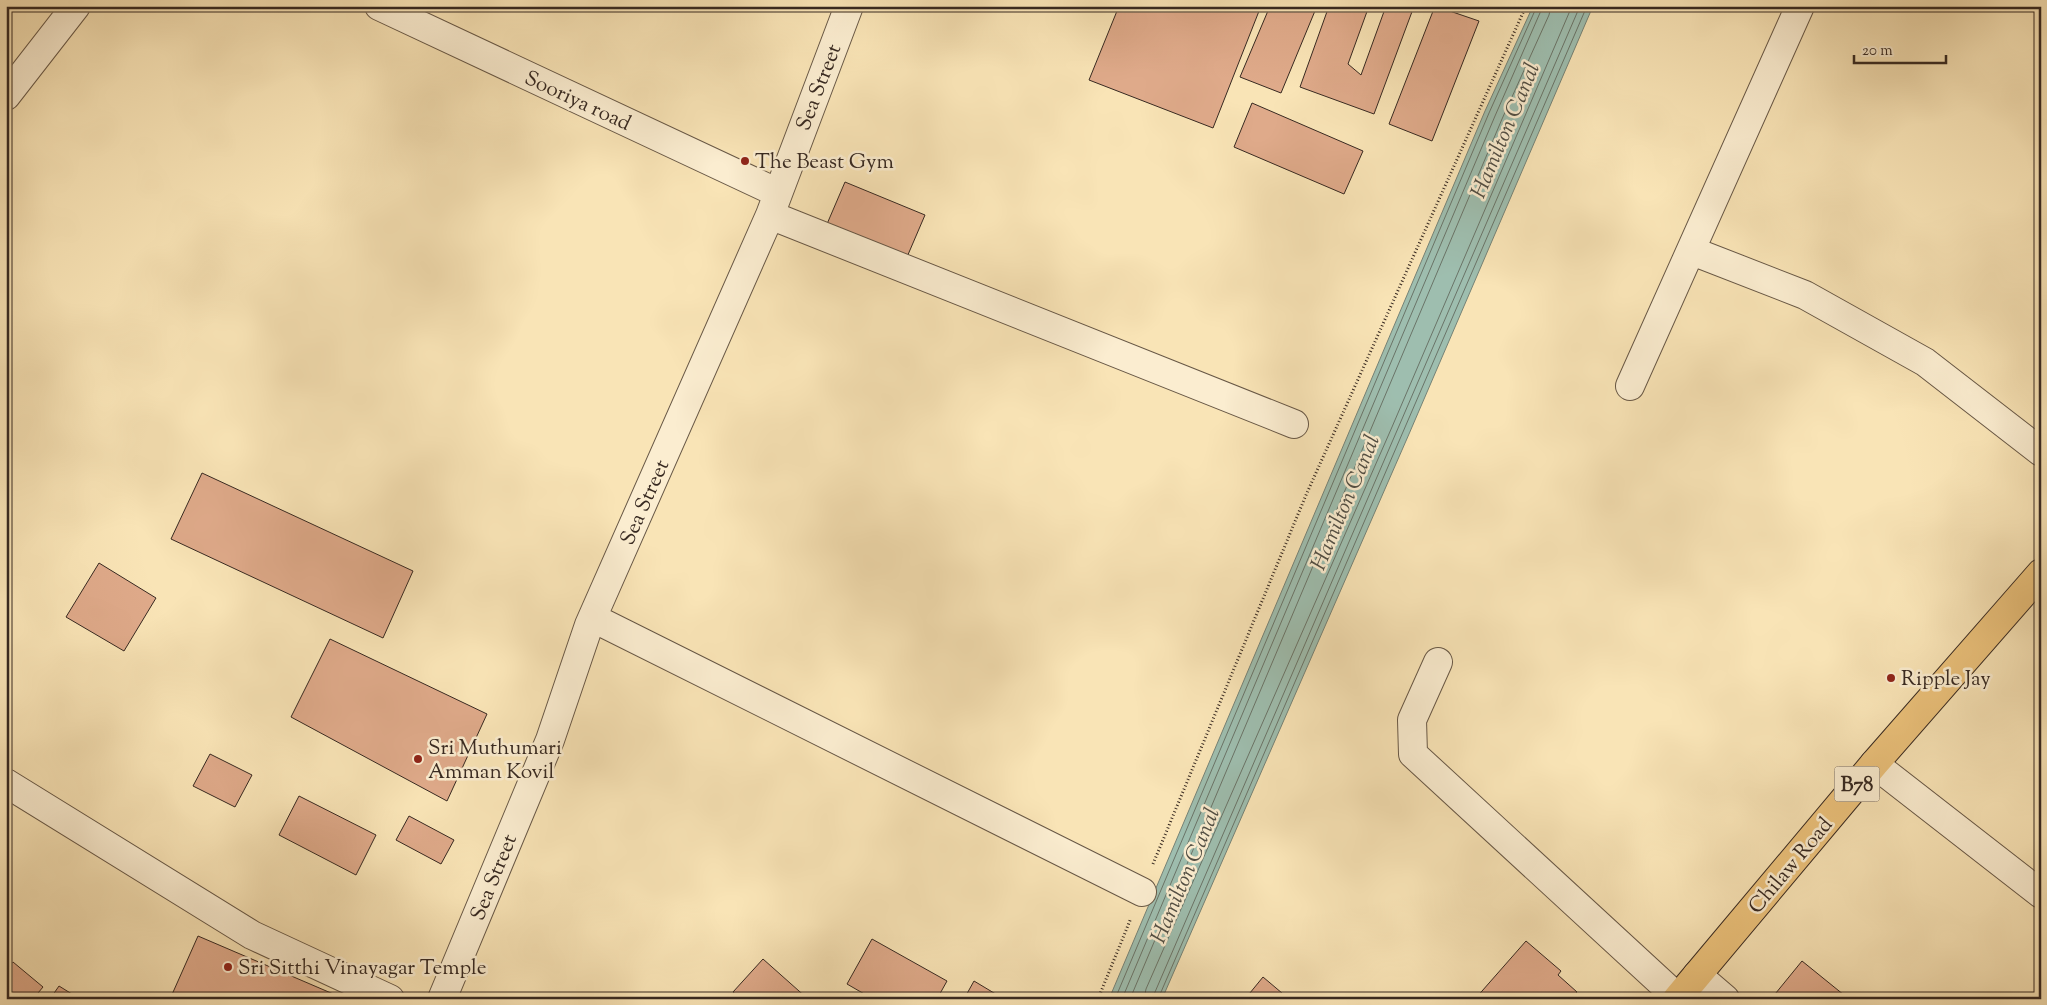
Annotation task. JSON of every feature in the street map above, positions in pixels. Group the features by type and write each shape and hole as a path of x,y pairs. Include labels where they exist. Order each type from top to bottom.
{"main road":[{"name":"Chilaw Road","path":"1678,998 1874,764 2041,573"}],"street":[{"path":"6,96 76,6"},
{"name":"Sooriya road","path":"379,6 774,204 1294,424"},
{"name":"Sea Street","path":"442,999 550,740 593,618 774,204 849,6"},
{"path":"1630,386 1800,6"},
{"path":"1692,251 1805,295 1925,362 2041,452"},
{"path":"593,618 1142,892"},
{"path":"1438,662 1412,720 1413,754 1678,998"},
{"path":"1874,764 2041,894"},
{"path":"6,783 252,935 390,999"},
{"path":"1697,975 1725,999"}],"path":[{"path":"1098,999 1306,495 1526,6"}],"water":[{"name":"Hamilton Canal","path":"1533,6 1593,6 1409,434 1162,999 1109,999 1485,111"}],"building":[{"path":"1119,6 1261,6 1213,128 1089,80"},
{"path":"1270,6 1317,6 1281,93 1240,77"},
{"path":"1329,6 1369,6 1348,64 1361,75 1386,6 1407,6 1413,9 1374,114 1300,87"},
{"path":"1435,6 1479,21 1432,141 1389,124"},
{"path":"1252,103 1363,151 1344,194 1234,147"},
{"path":"845,182 925,215 907,257 827,224"},
{"path":"202,473 413,571 383,638 171,539"},
{"path":"99,563 156,598 124,651 66,617"},
{"name":"Sri Muthumari Amman Kovil","path":"330,639 487,714 447,801 291,717"},
{"path":"210,754 252,775 235,807 193,786"},
{"path":"299,796 376,835 356,875 279,835"},
{"path":"409,816 454,840 441,864 396,840"},
{"name":"Sri Sitthi Vinayagar Temple","path":"198,936 345,999 170,999"},
{"path":"872,939 947,981 937,999 873,999 847,984"},
{"path":"1526,941 1561,971 1558,975 1577,992 1570,999 1475,999"},
{"path":"763,959 808,999 741,999 733,992"},
{"path":"1802,961 1844,995 1841,999 1771,999"},
{"path":"13,962 43,987 33,999 6,999 6,970"},
{"path":"1263,977 1289,999 1245,999"},
{"path":"974,981 1004,999 964,999"},
{"path":"59,986 80,999 50,999"}],"place":[{"name":"The Beast Gym","path":"745,161"},
{"name":"Ripple Jay","path":"1891,678"},
{"name":"Sri Muthumari Amman Kovil","path":"418,759"},
{"name":"Sri Sitthi Vinayagar Temple","path":"228,967"}]}
